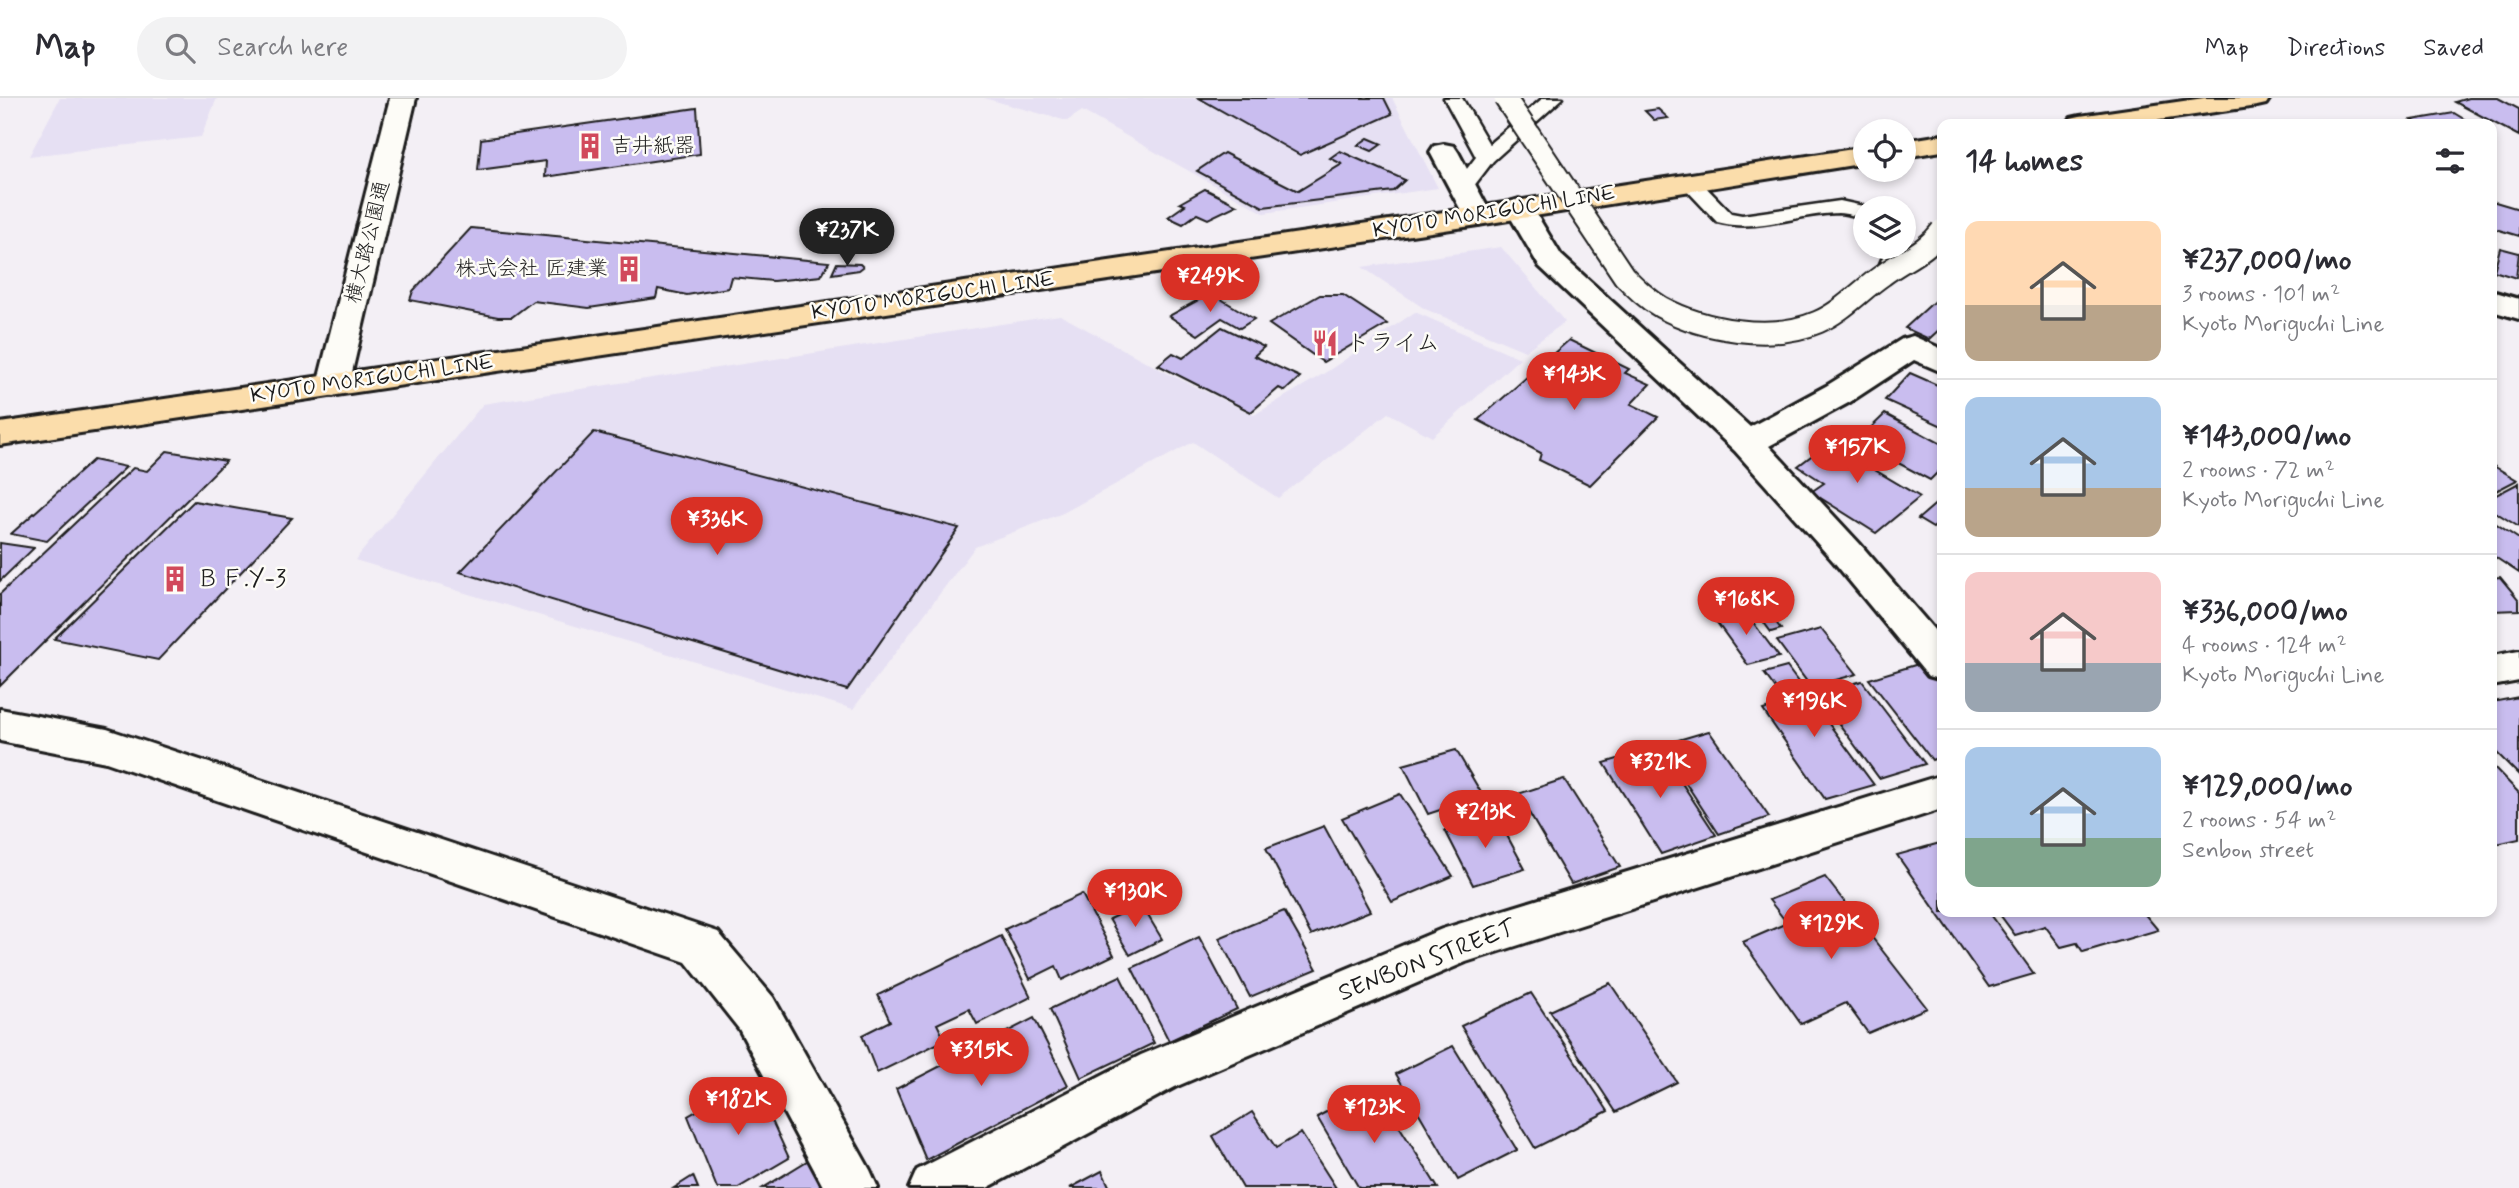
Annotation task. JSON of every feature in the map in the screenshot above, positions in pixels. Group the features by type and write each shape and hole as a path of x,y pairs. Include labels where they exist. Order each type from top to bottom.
{"main road":[{"path":"2114,119 2257,98"},
{"path":"1916,147 1937,144"},
{"name":"KYOTO MORIGUCHI LINE","path":"0,434 1478,216 1853,157"}],"street":[{"name":"横大路公園通","path":"332,385 403,98"},
{"path":"1444,152 1478,216"},
{"path":"1519,208 1549,260 1747,443 1847,553 1937,659"},
{"path":"2497,302 2519,310"},
{"path":"1747,443 1838,394 1913,346 1937,359"},
{"path":"2497,670 2519,666"},
{"path":"0,725 107,746 702,947 756,1013 852,1188"},
{"name":"SENBON STREET","path":"935,1188 1158,1071 1458,944 1937,794"}],"lane":[{"path":"1453,98 1486,158"},
{"path":"1505,98 1623,276 1647,298 1698,321 1738,329 1788,330 1814,324 1840,310 1888,271 1928,250 1937,237"},
{"path":"1463,187 1486,158 1554,98"},
{"path":"1689,181 1724,218 1742,221 1840,207 1853,210"},
{"path":"1888,271 1893,259"}],"shaded area":[{"path":"60,98 217,98 201,137 29,156"},
{"path":"984,98 1392,98 1438,188 1264,213 1082,111 1067,121"},
{"path":"1501,247 1565,322 1525,351 1425,309 1362,267"},
{"path":"1415,312 1520,358 1432,437 1388,413 1278,498 1193,442 1063,513 975,547 853,709 355,560 483,404 1060,315 1165,372 1254,415 1328,371"}],"building":[{"path":"1199,98 1384,98 1392,114 1300,155"},
{"path":"2468,98 2498,98 2519,109 2519,136 2497,124 2497,119 2487,119 2455,102"},
{"name":"吉井紙器","path":"697,108 700,154 545,177 546,161 478,170 481,139"},
{"path":"1658,109 1668,118 1654,120 1645,111"},
{"path":"2454,113 2464,119 2418,119"},
{"path":"1368,138 1382,144 1372,151 1358,145"},
{"path":"1340,151 1405,180 1393,191 1263,207 1197,171 1224,153 1298,191 1342,164 1330,158"},
{"path":"1205,189 1237,205 1208,219 1197,214 1183,224 1168,217 1185,205 1180,203"},
{"path":"2497,202 2519,209 2519,236 2497,229"},
{"name":"株式会社 匠建業","path":"471,228 829,262 821,276 773,281 731,277 728,288 687,295 658,289 656,298 589,308 533,301 512,317 498,317 410,300 413,291"},
{"path":"2500,248 2519,253 2516,278 2497,272"},
{"path":"837,263 860,264 863,267 832,274"},
{"path":"1211,293 1254,319 1240,328 1222,318 1198,335 1169,316"},
{"name":"トライム","path":"1320,295 1343,295 1387,324 1323,362 1269,324"},
{"path":"1937,299 1937,332 1929,339 1905,328"},
{"path":"1222,327 1264,347 1254,356 1300,377 1285,391 1279,388 1251,412 1158,365 1173,353 1183,358"},
{"path":"1569,340 1629,369 1625,373 1650,384 1631,404 1658,417 1590,485 1539,460 1541,453 1478,420"},
{"path":"1910,373 1937,385 1937,424 1885,400"},
{"path":"1885,414 1937,441 1937,473 1930,480 1857,441"},
{"path":"594,432 959,528 847,690 460,572"},
{"path":"1839,435 1879,459 1870,467 1920,497 1876,533 1811,492 1824,483 1798,466"},
{"path":"167,451 226,461 0,686 0,594 133,468 147,471"},
{"path":"93,460 126,467 47,541 11,534"},
{"path":"2497,468 2517,480 2497,490"},
{"path":"2519,483 2519,527 2497,513 2497,494"},
{"name":"ＢＦ.Y-3","path":"194,501 292,518 158,660 54,639"},
{"path":"1937,503 1937,524 1933,528 1918,519"},
{"path":"2497,524 2519,539 2519,573 2497,558"},
{"path":"0,543 34,548 0,581"},
{"path":"2497,577 2500,577 2519,600 2519,610 2497,611"},
{"path":"1760,602 1781,629 1771,632 1751,605"},
{"path":"1743,609 1779,657 1748,665 1713,617"},
{"path":"1821,629 1857,674 1811,687 1777,641"},
{"path":"1925,662 1937,677 1937,758 1932,760 1869,679"},
{"path":"1787,667 1874,785 1825,799 1763,710 1786,703 1764,673"},
{"path":"1862,681 1925,764 1879,778 1817,694"},
{"path":"2519,697 2519,775 2497,753 2497,701"},
{"path":"1709,731 1769,817 1719,834 1661,745"},
{"path":"1658,747 1716,835 1661,854 1604,763"},
{"path":"1456,750 1483,796 1428,814 1403,765"},
{"path":"2497,770 2519,793 2519,839 2497,844"},
{"path":"1564,779 1620,867 1571,884 1518,794"},
{"path":"1400,794 1453,876 1392,902 1342,818"},
{"path":"1496,815 1525,869 1473,885 1445,830"},
{"path":"1324,826 1370,911 1311,935 1266,848"},
{"path":"1937,844 1937,912 1897,855"},
{"path":"1825,877 1927,1008 1868,1033 1846,1003 1801,1024 1743,942 1787,923 1769,900"},
{"path":"1082,894 1114,955 1062,980 1056,966 1030,979 1005,929"},
{"path":"1141,904 1162,939 1130,955 1109,919"},
{"path":"1284,911 1317,969 1250,997 1219,938"},
{"path":"1940,917 1993,917 2034,974 1989,987"},
{"path":"2002,917 2147,917 2158,930 2083,952 2077,943 2061,947 2045,926 2015,935"},
{"path":"1001,936 1031,997 977,1024 969,1009 937,1024 945,1040 877,1073 862,1035 890,1021 878,995"},
{"path":"1199,937 1237,1009 1169,1041 1132,968"},
{"path":"1120,976 1154,1043 1081,1078 1050,1009"},
{"path":"1610,983 1677,1082 1616,1112 1550,1011"},
{"path":"1531,993 1608,1111 1535,1148 1461,1026"},
{"path":"1034,1018 1068,1085 926,1160 896,1089"},
{"path":"1453,1046 1517,1150 1458,1180 1396,1074"},
{"path":"753,1079 789,1158 738,1188 717,1188 688,1116"},
{"path":"1374,1086 1438,1188 1359,1188 1317,1117"},
{"path":"1252,1112 1276,1148 1301,1133 1336,1188 1243,1188 1213,1136"},
{"path":"820,1153 838,1188 763,1188"},
{"path":"1102,1171 1110,1188 1070,1188"},
{"path":"693,1176 698,1188 674,1188"}],"place":[{"name":"吉井紙器","path":"590,146"},
{"name":"株式会社 匠建業","path":"629,269"},
{"name":"トライム","path":"1325,343"},
{"name":"ＢＦ.Y-3","path":"175,579"}]}
